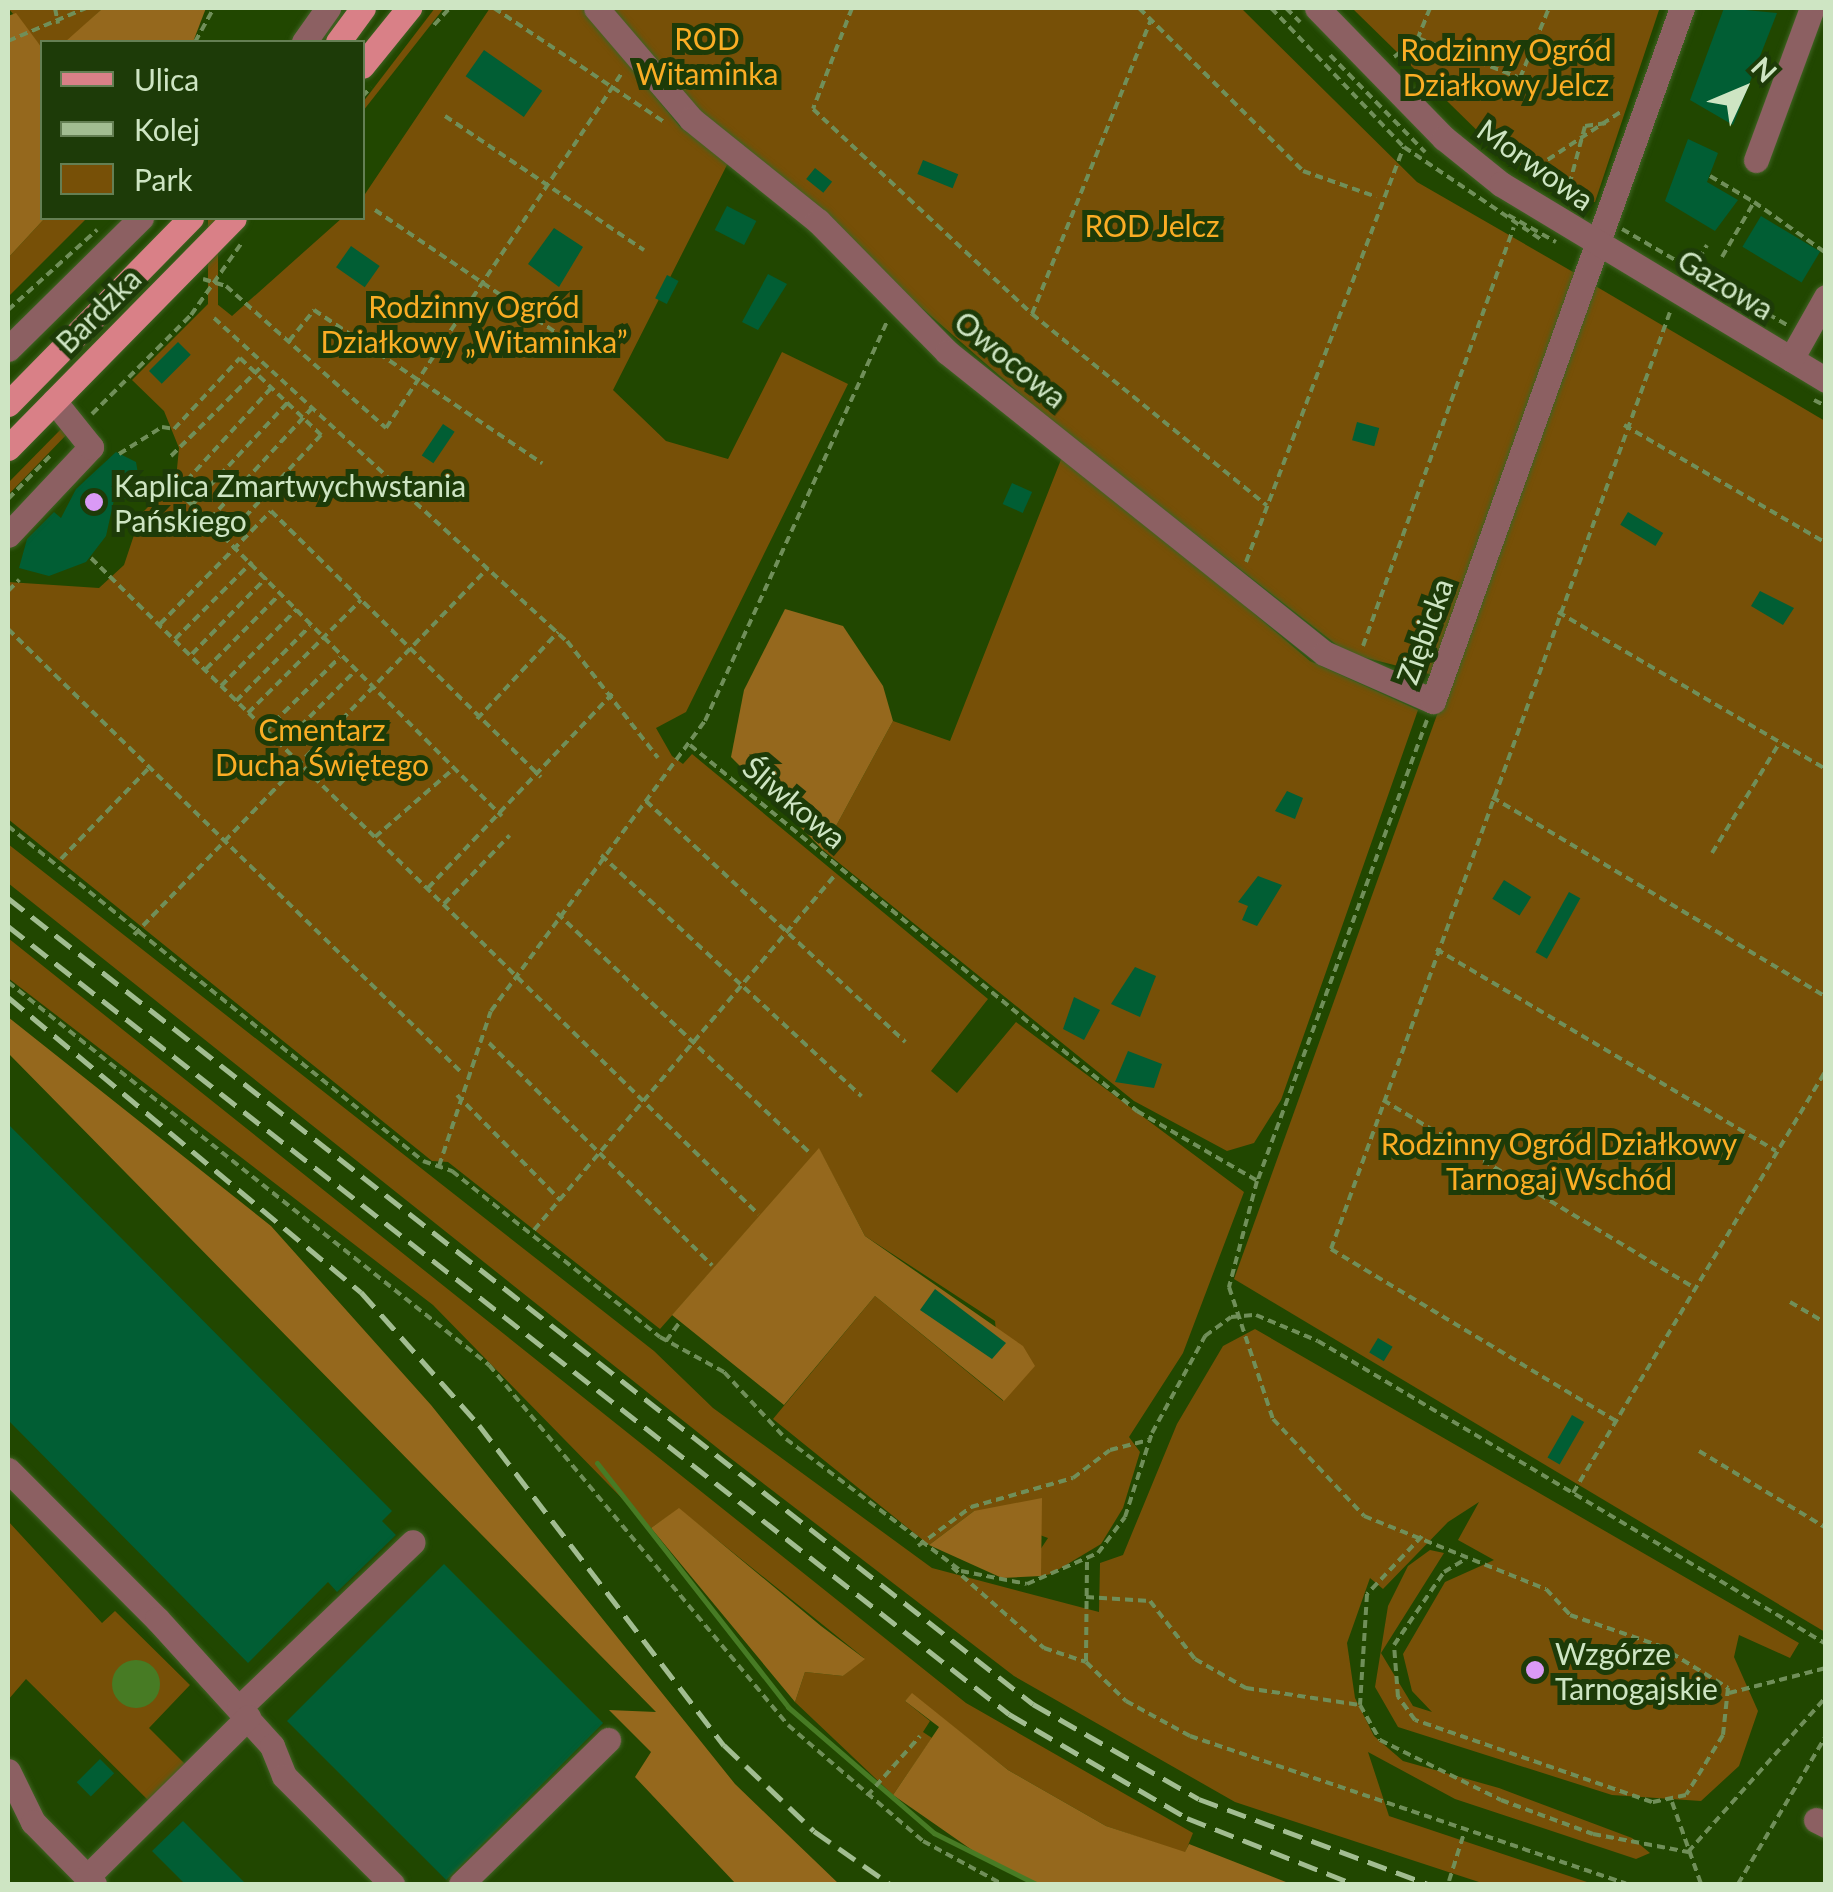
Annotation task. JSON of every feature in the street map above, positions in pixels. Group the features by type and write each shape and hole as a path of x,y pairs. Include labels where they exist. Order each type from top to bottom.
{"main road":[{"path":"340,40 364,8"},
{"path":"365,62 409,8"},
{"name":"Bardzka","path":"8,404 189,220"},
{"name":"Bardzka","path":"8,448 188,266 243,224"}],"street":[{"path":"305,40 328,8"},
{"name":"Owocowa","path":"596,8 691,120 818,220 893,307 1324,653 1433,701"},
{"name":"Morwowa","path":"1316,8 1444,138 1594,243"},
{"name":"Ziębicka","path":"1433,701 1594,243 1682,8"},
{"path":"1756,160 1812,8"},
{"path":"8,349 139,220"},
{"name":"Gazowa","path":"1594,243 1826,380"},
{"path":"1791,360 1826,297"},
{"path":"8,535 91,447 54,400"},
{"path":"8,1470 243,1712 284,1776 392,1884"},
{"path":"8,1771 33,1822 90,1881 243,1712 413,1542"},
{"path":"461,1884 608,1740"}],"path":[{"path":"55,8 58,24"},
{"path":"8,41 58,24 86,8"},
{"path":"196,40 214,8"},
{"path":"434,24 450,8"},
{"path":"494,8 670,126"},
{"path":"852,8 813,110 1032,314 1266,506"},
{"path":"1139,8 1303,171 1379,198"},
{"path":"1270,8 1404,146 1514,227 1542,240"},
{"path":"1394,57 1418,38 1430,8"},
{"path":"1418,38 1520,78 1549,8"},
{"path":"1032,314 1152,19"},
{"path":"1382,44 1405,68"},
{"path":"188,266 288,342 386,428 625,68"},
{"path":"1542,184 1524,173 1582,140 1626,107"},
{"path":"445,116 644,250"},
{"path":"1565,200 1584,126 1608,123"},
{"path":"1242,575 1379,198 1404,146"},
{"path":"1710,176 1826,253"},
{"path":"1558,194 1575,205"},
{"path":"1722,257 1754,202"},
{"path":"375,210 586,353"},
{"path":"85,421 213,284 243,224"},
{"path":"1614,224 1798,332"},
{"path":"1360,653 1514,227"},
{"path":"8,310 84,236"},
{"path":"1692,270 1707,245"},
{"path":"439,1168 463,1074 513,972 690,745 893,307"},
{"path":"288,342 314,310 542,463"},
{"path":"214,318 558,632 614,692 658,758"},
{"path":"1616,1421 1330,1249 1663,326"},
{"path":"119,454 174,429 240,358 321,435 227,536"},
{"path":"172,456 264,364"},
{"path":"99,386 109,396"},
{"path":"178,490 272,388"},
{"path":"193,504 288,402"},
{"path":"210,520 312,408"},
{"path":"1624,426 1826,543"},
{"path":"8,499 59,448"},
{"path":"168,481 227,536 451,772 502,816"},
{"path":"160,624 271,511 412,648 477,719 541,777"},
{"path":"91,558 758,1214"},
{"path":"175,638 252,562"},
{"path":"134,935 488,568"},
{"path":"192,654 266,577"},
{"path":"8,591 19,580"},
{"path":"206,669 282,593"},
{"path":"248,713 362,600"},
{"path":"221,686 297,609"},
{"path":"1558,612 1826,770"},
{"path":"236,701 311,625"},
{"path":"8,629 463,1074"},
{"path":"477,719 558,632"},
{"path":"265,731 340,656"},
{"path":"282,745 355,671"},
{"path":"428,888 541,777 614,692"},
{"name":"Ziębicka","path":"1241,1315 1227,1276 1257,1181 1433,701"},
{"path":"1712,853 1780,742"},
{"name":"Śliwkowa","path":"690,745 1137,1111 1257,1181"},
{"path":"61,859 148,769"},
{"path":"376,837 451,772"},
{"path":"1492,798 1826,996"},
{"path":"646,800 905,1042"},
{"path":"8,826 134,935 439,1168 666,1341 743,1387 786,1438 918,1546 952,1567 1044,1648 1086,1662 1126,1700 1190,1736 1464,1833 1626,1884"},
{"path":"444,904 510,835"},
{"path":"601,855 861,1096"},
{"path":"534,1230 836,874"},
{"path":"556,912 811,1154"},
{"path":"1436,950 1777,1152"},
{"path":"8,982 489,1366 664,1565 751,1685 868,1796 923,1841 1002,1884"},
{"path":"489,1043 712,1265"},
{"path":"1573,1493 1826,1071"},
{"path":"457,1095 560,1201"},
{"path":"1383,1100 1696,1288"},
{"path":"1790,1302 1826,1322"},
{"path":"1241,1315 1264,1400 1288,1439 1364,1516 1422,1536 1466,1559 1546,1589 1595,1626 1660,1646 1729,1693 1826,1668"},
{"path":"952,1567 1027,1584 1087,1562 1125,1517 1149,1440 1204,1336 1241,1315 1318,1341 1826,1644"},
{"path":"666,1341 679,1322"},
{"path":"918,1546 970,1507 1073,1478 1110,1450 1149,1440"},
{"path":"1699,1451 1826,1528"},
{"path":"1422,1536 1367,1594 1360,1705 1380,1740 1443,1774 1594,1834 1688,1852"},
{"path":"1466,1559 1444,1572 1394,1646 1398,1697 1415,1720 1672,1802"},
{"path":"1086,1662 1087,1562"},
{"path":"1086,1596 1150,1600 1195,1660 1246,1688 1360,1705"},
{"path":"1672,1802 1705,1771 1729,1693"},
{"path":"1688,1852 1826,1697"},
{"path":"868,1796 920,1736"},
{"path":"1738,1884 1826,1736"},
{"path":"1672,1802 1701,1884"},
{"path":"1449,1880 1464,1833"}],"green space":[{"path":"8,8 103,8 69,40 40,40 40,46"},
{"path":"435,8 444,8 365,108 365,99"},
{"path":"490,8 582,8 681,128 729,161 613,390 666,441 728,459 782,352 848,384 686,712 656,728 672,756 683,764 692,754 988,999 931,1071 957,1093 1016,1022 1244,1192 1183,1353 1129,1437 1140,1452 1123,1508 1101,1544 1051,1574 1041,1576 1036,1556 1048,1538 974,1511 929,1545 773,1419 875,1296 1003,1401 995,1321 865,1236 819,1149 660,1329 448,1162 432,1161 8,819 8,582 99,588 124,565 141,514 176,479 179,448 164,411 132,380 212,300 232,316 340,220 365,220 365,194"},
{"name":"ROD Jelcz","path":"607,8 1241,8 1417,182 1580,276 1437,676 1347,653 1056,425 666,85"},
{"name":"Rodzinny Ogród Działkowy Jelcz","path":"1352,8 1659,10 1595,202 1574,201 1495,148"},
{"path":"43,220 85,220 8,297 8,258"},
{"path":"208,220 218,220 218,405 208,405"},
{"name":"Rodzinny Ogród Działkowy Tarnogaj Wschód","path":"1592,284 1825,421 1825,1632 1234,1279"},
{"path":"66,424 72,429 8,495 8,483"},
{"path":"1064,452 1310,661 1418,710 1281,1100 1254,1143 1227,1151 1134,1101 823,850 893,721 950,741"},
{"path":"8,844 654,1351 713,1408 932,1568 1099,1612 1100,1563 1123,1555 1177,1424 1223,1346 1255,1329 1799,1643 1790,1658 1739,1635 1734,1657 1758,1711 1739,1766 1701,1801 1612,1795 1398,1727 1375,1687 1388,1606 1408,1566 1430,1550 1444,1553 1381,1653 1413,1706 1432,1712 1412,1691 1403,1654 1445,1582 1494,1560 1458,1540 1479,1502 1448,1522 1383,1589 1370,1578 1347,1643 1355,1698 1374,1736 1403,1761 1499,1788 1632,1838 1650,1853 1636,1859 1455,1799 1368,1752 1389,1816 1593,1884 1485,1884 1235,1802 1014,1676 725,1454 8,883"},
{"path":"8,938 966,1703 1193,1833 1185,1853 1106,1826 1008,1770 912,1694 905,1701 930,1721 923,1732 932,1738 893,1795 795,1702 805,1672 843,1676 864,1658 679,1509 651,1528 433,1305 8,978"},
{"path":"8,1521 102,1623 115,1611 190,1685 149,1728 190,1769 152,1804 26,1679 8,1700"}],"shaded area":[{"path":"103,8 206,8 194,40 67,40"},
{"path":"16,13 40,45 40,220 43,220 8,258 8,16"},
{"path":"785,609 843,626 883,686 893,721 823,850 731,757 744,690"},
{"path":"8,1017 271,1226 431,1405 735,1784 839,1884 736,1884 635,1777 651,1752 609,1710 656,1712 8,1053"},
{"path":"819,1148 865,1236 1023,1346 1035,1366 1004,1401 875,1296 784,1405 672,1315"},
{"path":"1042,1498 1041,1576 1002,1578 929,1545 974,1511"},
{"path":"679,1508 865,1659 843,1676 805,1672 795,1702 651,1528"},
{"path":"136,1660 153,1667 160,1684 153,1701 136,1708 119,1701 112,1684 119,1667"},
{"path":"912,1693 1008,1770 1106,1826 1185,1852 1189,1844 1291,1884 1039,1884 995,1866 893,1795 939,1727 905,1701"}],"building":[{"path":"1724,8 1777,13 1733,125 1690,100"},
{"path":"484,50 542,91 524,117 466,76"},
{"path":"1688,139 1718,153 1707,182 1738,200 1715,231 1665,201"},
{"path":"923,160 958,174 953,188 917,174"},
{"path":"815,168 832,182 823,193 806,179"},
{"path":"727,206 756,221 744,245 715,230"},
{"path":"1761,216 1820,252 1802,282 1742,247"},
{"path":"554,228 583,247 559,287 528,264"},
{"path":"351,246 380,266 365,287 336,267"},
{"path":"768,274 787,284 758,330 742,322"},
{"path":"667,275 679,281 667,304 655,298"},
{"path":"178,342 191,355 162,384 149,371"},
{"path":"1357,422 1379,428 1374,446 1352,440"},
{"path":"443,424 455,432 433,463 422,456"},
{"path":"116,452 136,462 142,497 114,500 106,536 86,562 49,576 19,568 27,539 54,512 61,518 76,489"},
{"path":"1012,483 1032,492 1023,513 1003,504"},
{"path":"1628,512 1663,533 1655,546 1620,525"},
{"path":"1760,591 1794,608 1783,625 1751,606"},
{"path":"1287,791 1303,798 1295,819 1275,811"},
{"path":"1258,876 1282,885 1257,926 1242,920 1248,906 1238,902"},
{"path":"1504,880 1531,897 1519,916 1492,899"},
{"path":"1569,892 1580,898 1547,959 1536,952"},
{"path":"1135,967 1156,976 1140,1017 1111,1004"},
{"path":"1074,997 1100,1010 1084,1040 1063,1029"},
{"path":"1128,1051 1162,1064 1154,1088 1115,1082"},
{"path":"8,1124 392,1511 382,1521 396,1535 337,1592 328,1582 248,1663 8,1420"},
{"path":"935,1289 1006,1343 992,1359 920,1310"},
{"path":"1378,1338 1393,1347 1384,1361 1369,1353"},
{"path":"1572,1415 1584,1422 1560,1464 1548,1457"},
{"path":"444,1564 603,1723 446,1880 287,1721"},
{"path":"100,1759 114,1773 91,1796 77,1782"},
{"path":"183,1821 246,1884 185,1884 152,1851"}],"waterway":[{"path":"597,1463 788,1707 934,1833 1036,1884"}],"railway":[{"path":"8,898 1033,1704 1199,1799 1427,1884"},
{"path":"8,926 1009,1714 1187,1818 1354,1884"},
{"path":"8,997 361,1292 479,1425 724,1745 814,1831 890,1884"}],"place":[{"name":"Kaplica Zmartwychwstania Pańskiego","path":"94,502"},
{"name":"Wzgórze Tarnogajskie","path":"1535,1670"}],"park label":[{"name":"ROD Witaminka","path":"707,55"},
{"name":"Rodzinny Ogród Działkowy „Witaminka”","path":"474,323"},
{"name":"Cmentarz Ducha Świętego","path":"322,746"}]}
